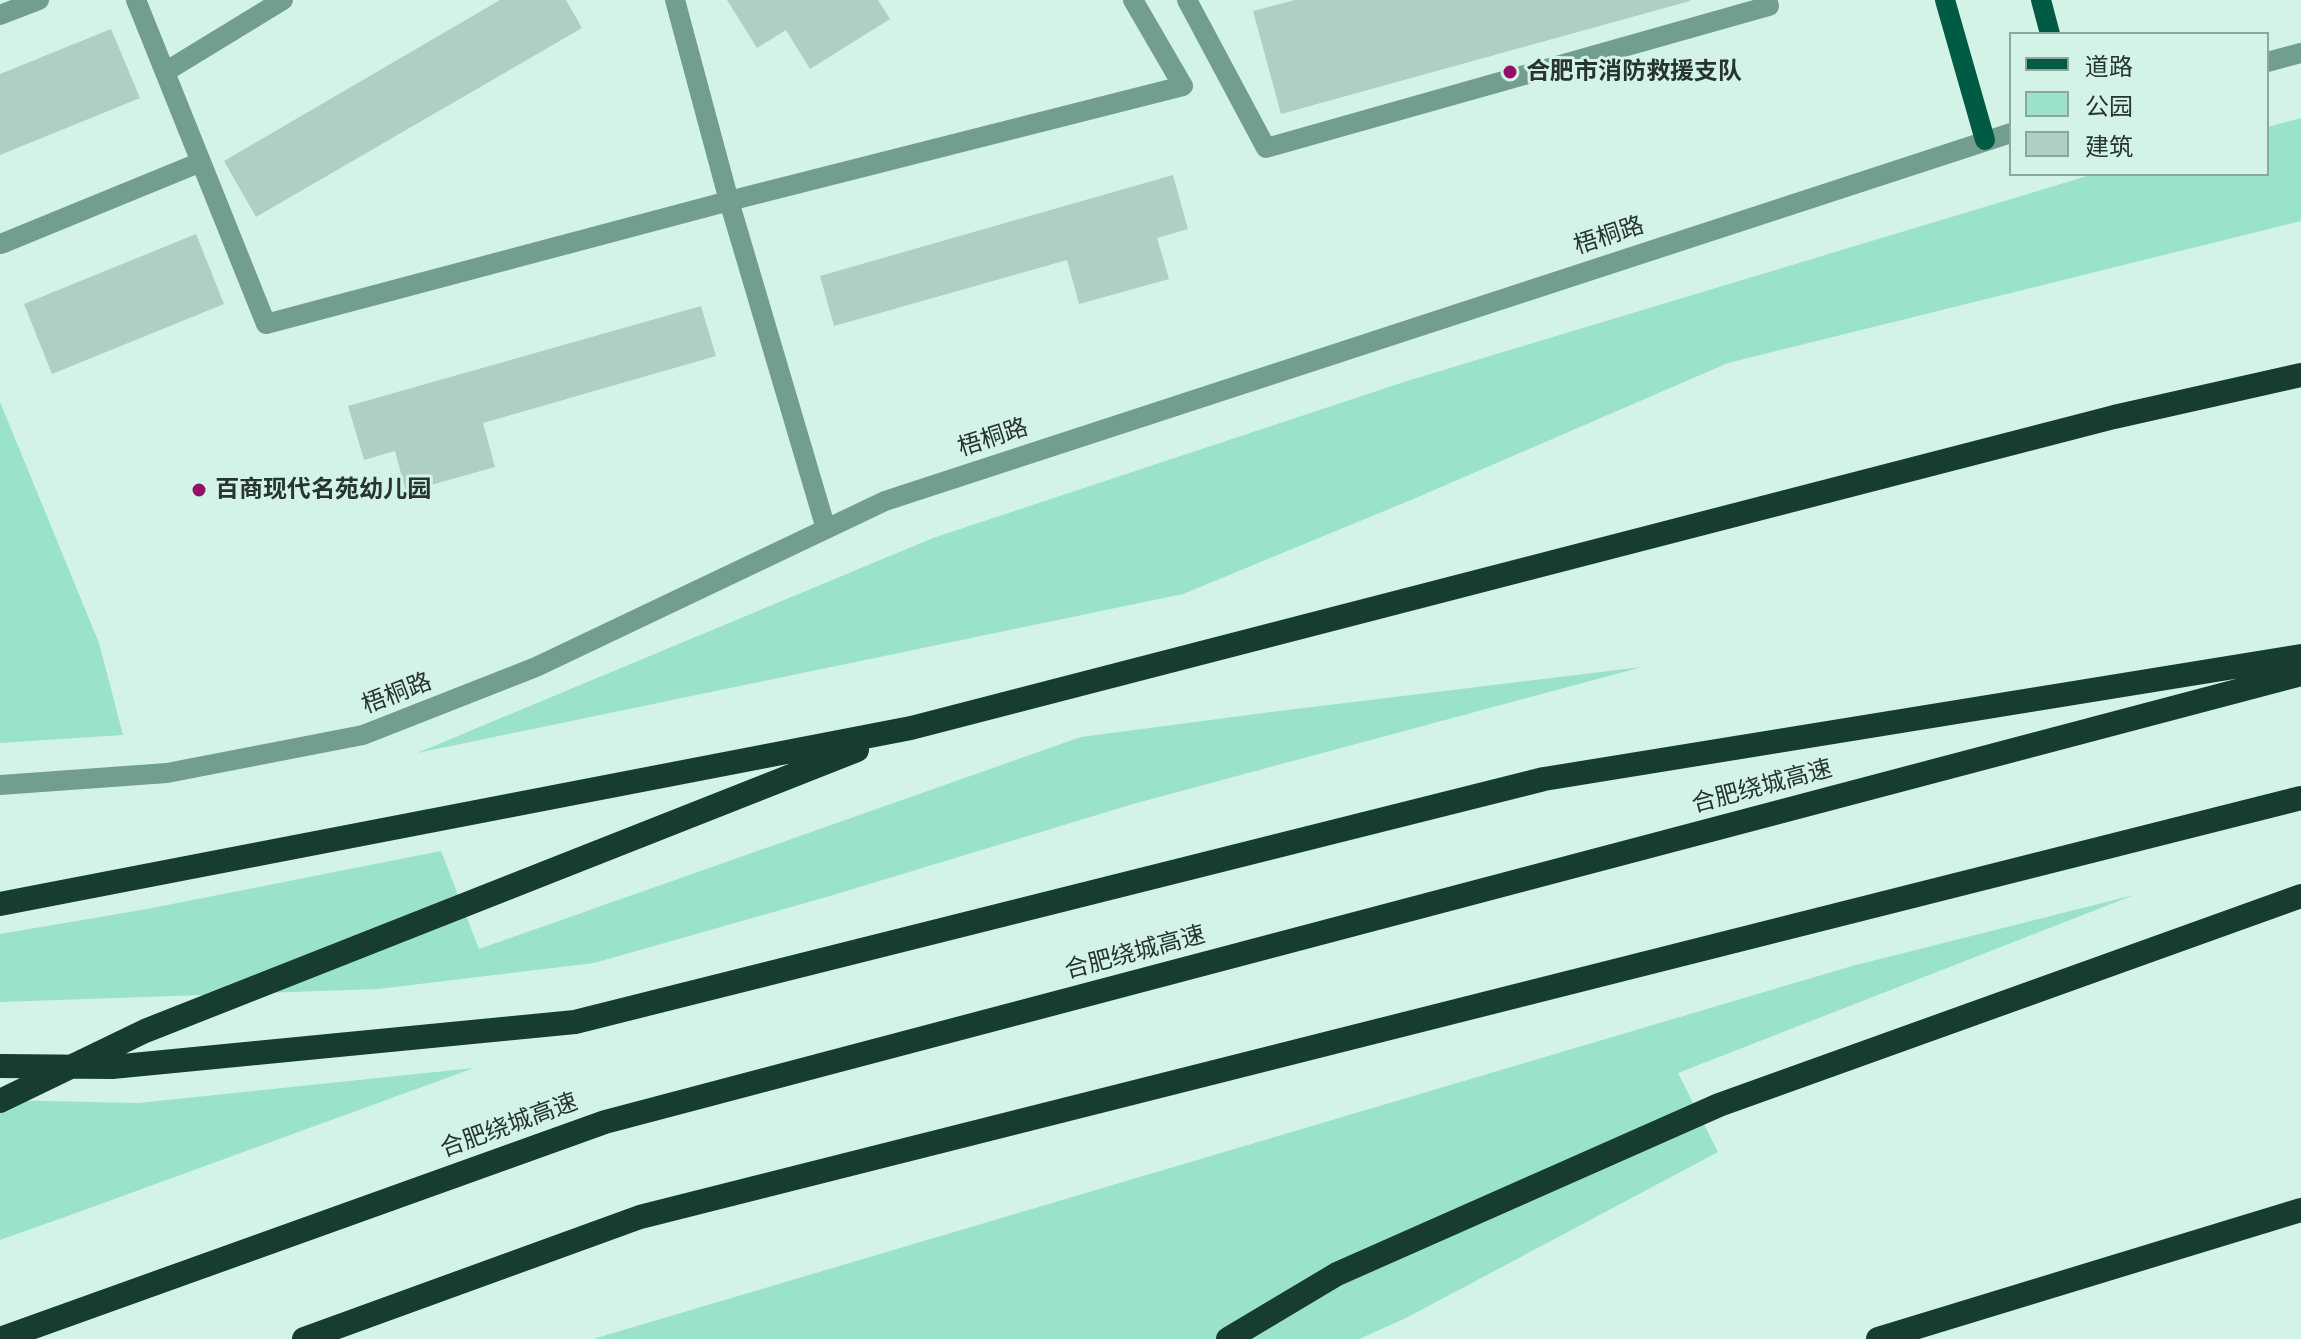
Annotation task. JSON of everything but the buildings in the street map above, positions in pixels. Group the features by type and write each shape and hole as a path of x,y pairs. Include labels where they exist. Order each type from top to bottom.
{"highway":[{"path":"0,904 911,728 2114,417 2301,375"},
{"path":"0,1066 112,1067 575,1022 1544,779 2301,656"},
{"name":"合肥绕城高速","path":"0,1339 605,1122 2301,674"},
{"path":"0,1101 145,1031 911,728"},
{"path":"304,1339 640,1217 2301,798"},
{"path":"1228,1339 1337,1274 1719,1105 2301,896"},
{"path":"1878,1339 2301,1210"}],"main road":[{"path":"1945,0 1985,140"},
{"path":"2041,0 2049,32"}],"street":[{"path":"0,15 39,0"},
{"path":"136,0 266,324 729,201 1183,86 1133,0"},
{"path":"165,72 283,0"},
{"path":"675,0 729,201 826,529"},
{"path":"1187,0 1266,148 1769,6 1767,0"},
{"path":"2269,61 2301,53"},
{"name":"梧桐路","path":"0,785 167,773 363,735 536,667 885,501 2009,134"},
{"path":"1,244 201,162"}],"green space":[{"path":"2301,118 2301,221 1728,363 1411,500 1183,594 417,753 933,538 1407,381 2087,176 2269,176 2269,126"},
{"path":"0,402 99,643 123,735 0,743"},
{"path":"1642,667 1133,804 830,896 594,963 378,989 0,1002 0,934 147,909 441,851 479,949 1081,737"},
{"path":"2134,895 1678,1073 1718,1152 1406,1318 1359,1339 593,1339 1852,966"},
{"path":"474,1068 0,1240 0,1100 138,1103"}],"place":[{"name":"合肥市消防救援支队","path":"1510,72"},
{"name":"百商现代名苑幼儿园","path":"199,490"}]}
